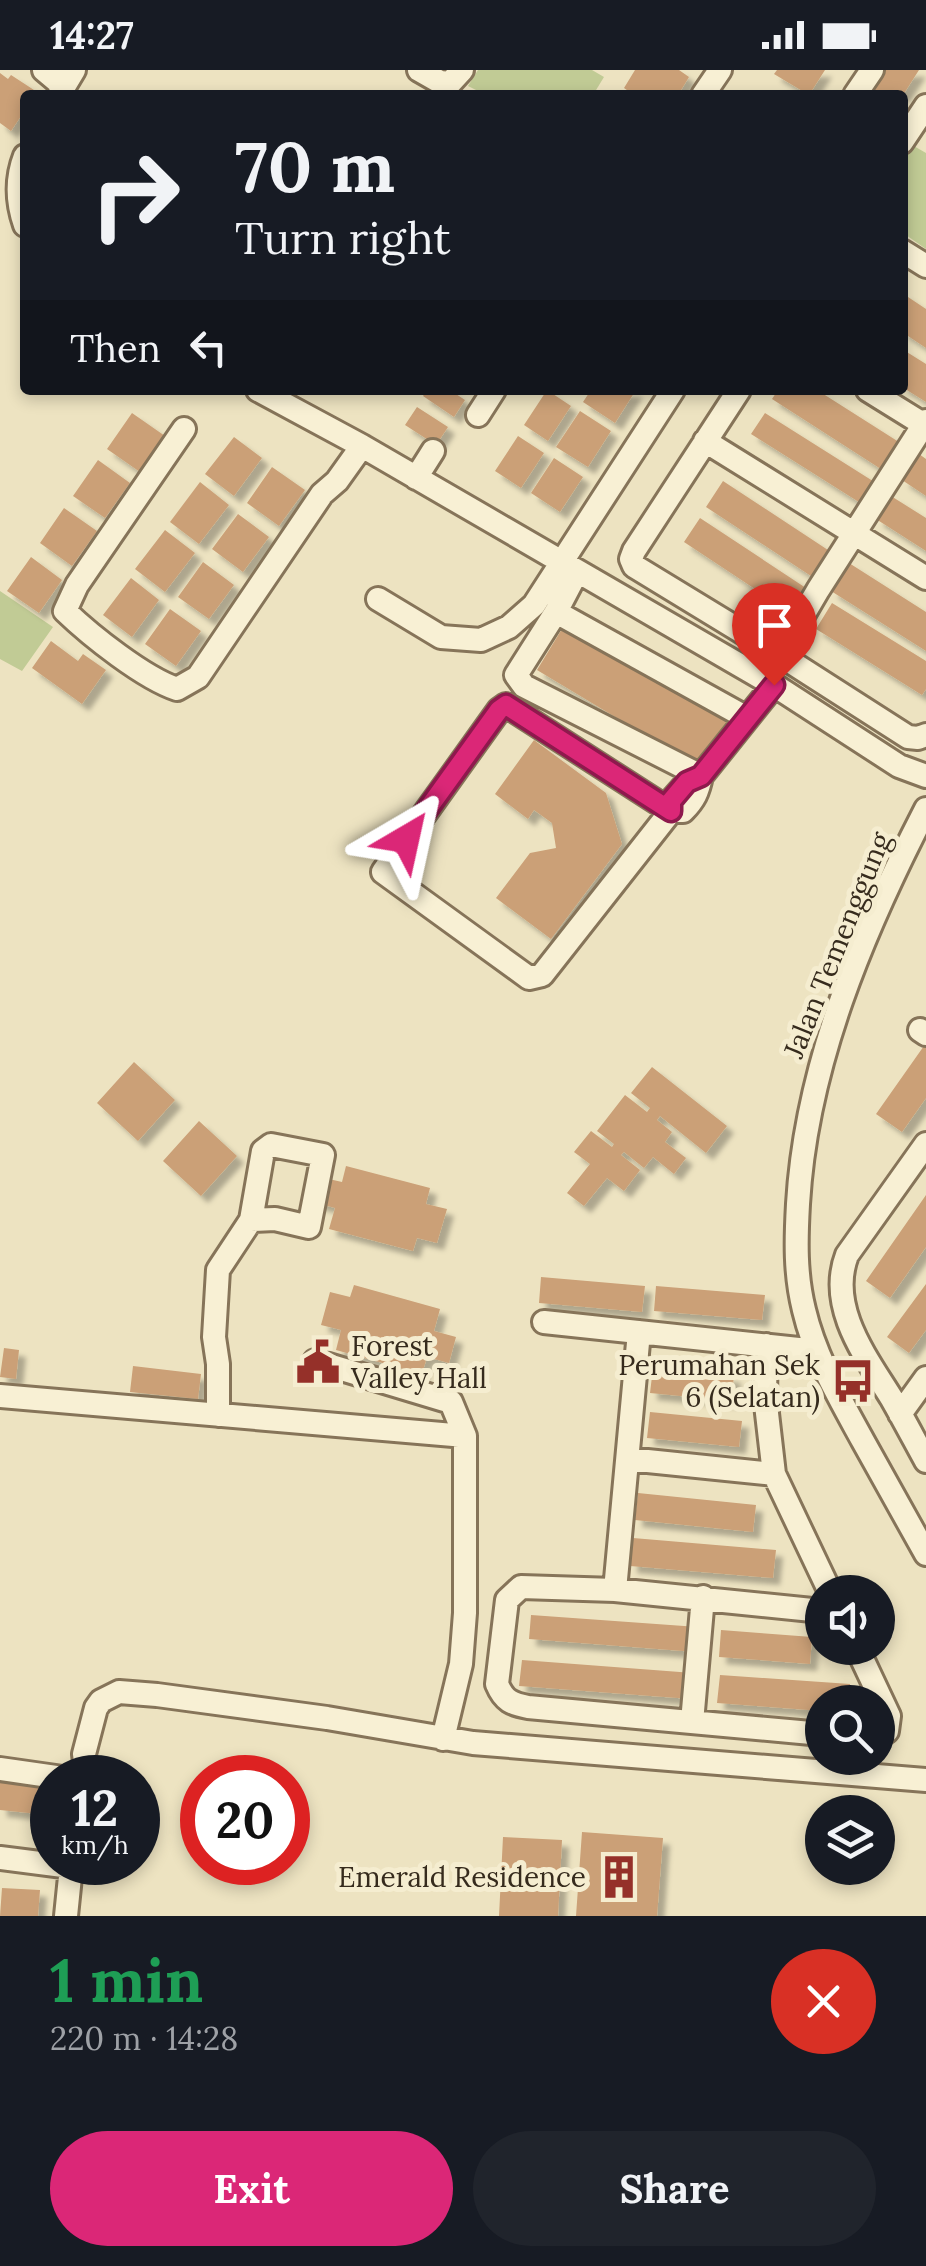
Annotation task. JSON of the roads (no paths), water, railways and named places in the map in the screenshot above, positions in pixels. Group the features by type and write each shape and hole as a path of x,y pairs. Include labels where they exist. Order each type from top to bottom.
{"street":[{"path":"44,70 65,84"},
{"path":"419,70 450,83 462,70"},
{"path":"913,138 926,106"},
{"path":"20,169 20,212"},
{"path":"267,395 774,685 899,766 926,776"},
{"path":"478,414 491,395"},
{"path":"378,599 442,637 482,640 509,627 569,566 670,395"},
{"path":"741,395 706,441 673,506 634,550 634,566 908,737 926,735"},
{"path":"780,654 925,424 876,395"},
{"path":"184,429 77,585 65,612 162,684 177,689 198,677 322,494 328,475 357,443"},
{"path":"706,441 926,578"},
{"path":"416,478 433,451"},
{"path":"569,566 556,612 516,676 524,686 701,776"},
{"path":"556,612 747,718"},
{"path":"671,811 542,975 529,978 383,872 506,705 671,811 683,811 698,793 701,776 774,685"},
{"name":"Jalan Temenggung","path":"926,809 876,914 844,994 815,1084 800,1166 795,1256 803,1308 817,1350 836,1393 926,1554"},
{"path":"926,1144 847,1255 841,1275 847,1317 861,1350 926,1462"},
{"path":"218,1415 214,1337 218,1270 251,1220"},
{"path":"544,1322 817,1350"},
{"path":"616,1590 639,1332"},
{"path":"766,1345 764,1396 774,1474 822,1575"},
{"path":"315,1361 451,1402 464,1436 462,1664 443,1738"},
{"path":"900,1414 926,1378"},
{"path":"0,1396 464,1436"},
{"path":"628,1459 774,1474"},
{"path":"805,1609 616,1590 520,1588 507,1600 497,1684 510,1704 528,1708 805,1732"},
{"path":"692,1722 703,1597"},
{"path":"84,1755 96,1708 120,1692 327,1718 443,1738 926,1780"},
{"path":"0,1769 30,1773"},
{"path":"0,1858 30,1861"},
{"path":"66,1916 70,1885"}],"place":[{"name":"Forest Valley Hall","path":"318,1362"},
{"name":"Perumahan Sek 6 (Selatan)","path":"853,1381"},
{"name":"Emerald Residence","path":"619,1877"}]}
